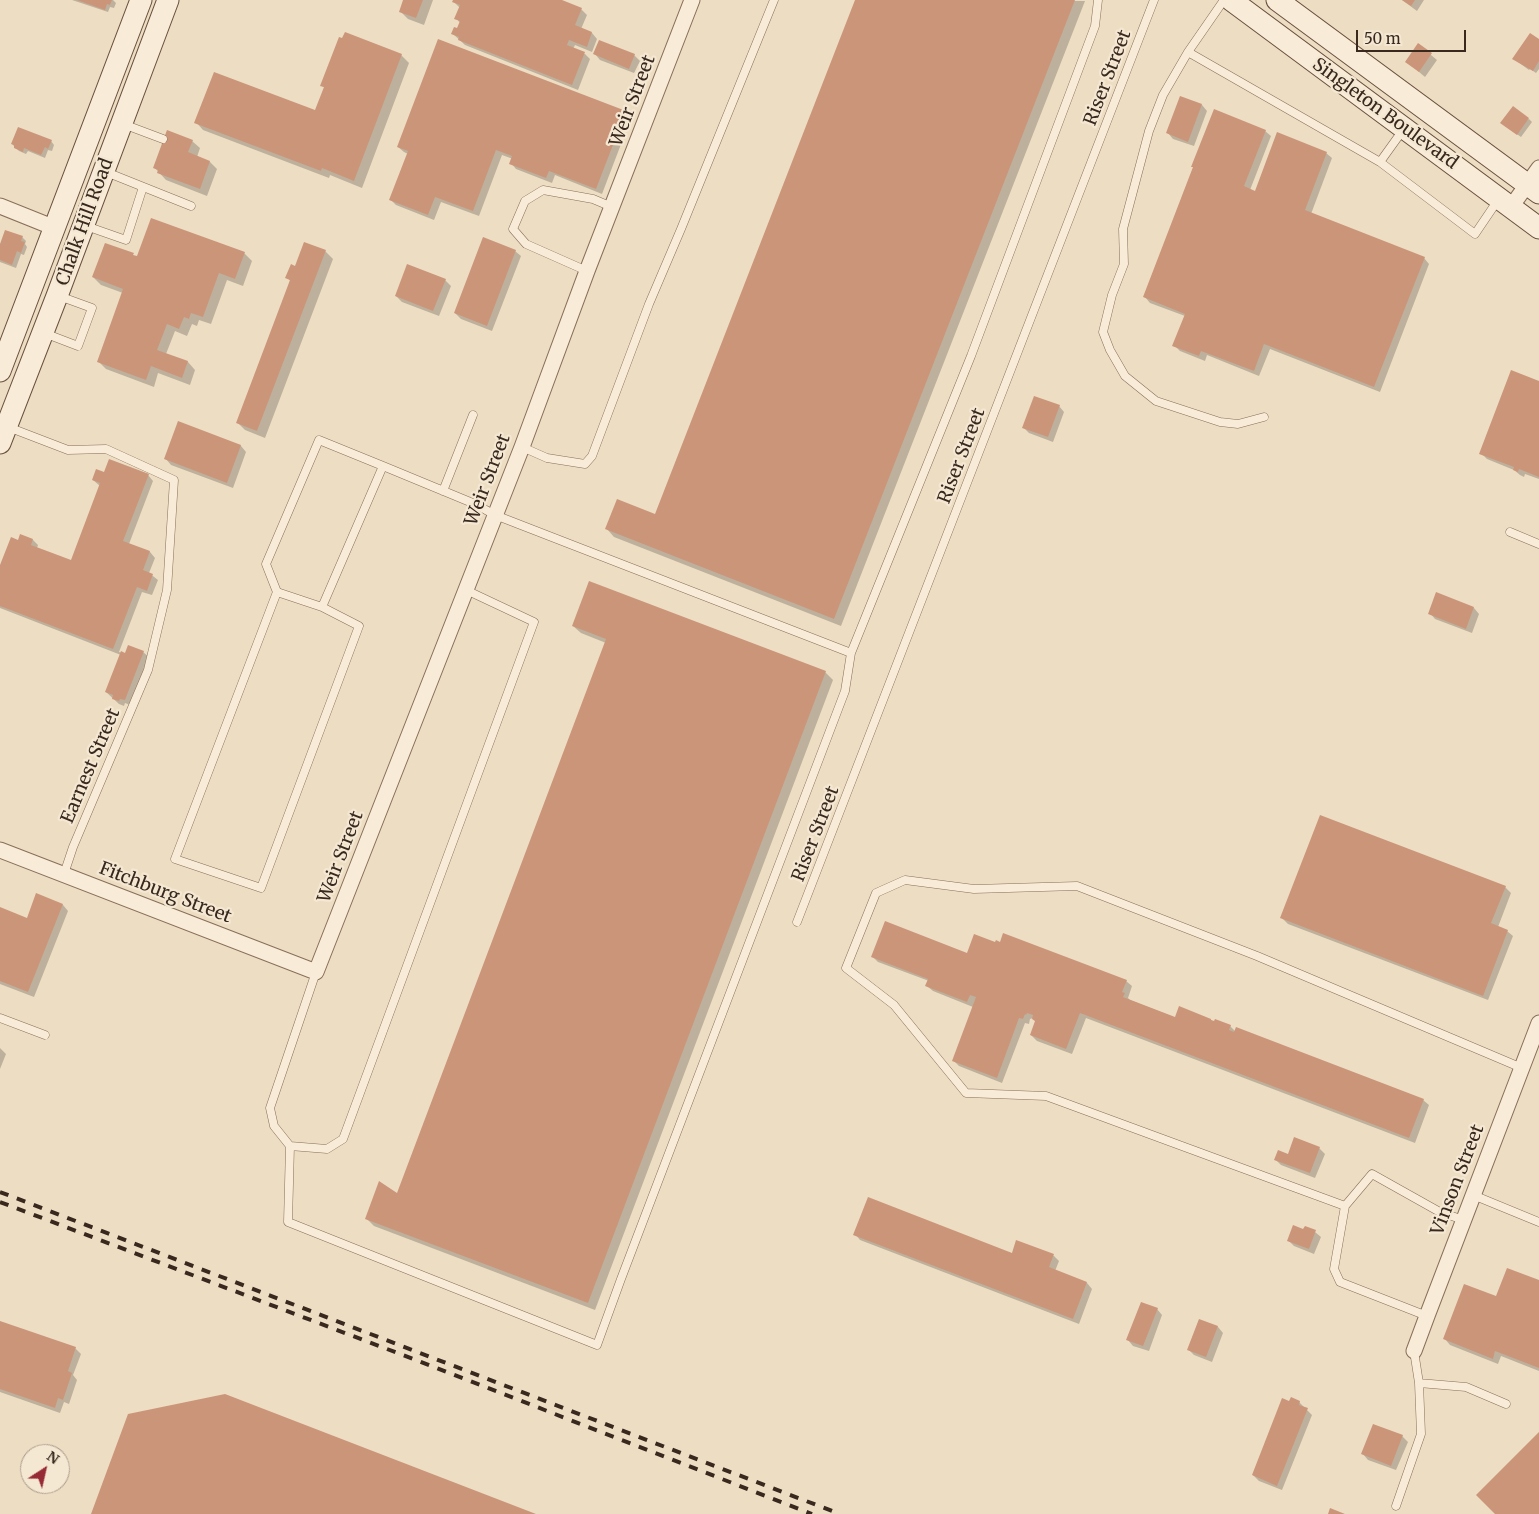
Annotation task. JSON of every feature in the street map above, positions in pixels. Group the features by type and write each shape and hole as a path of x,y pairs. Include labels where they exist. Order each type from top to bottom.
{"street":[{"name":"Chalk Hill Road","path":"0,371 141,0"},
{"name":"Chalk Hill Road","path":"2,431 57,296 168,0"},
{"name":"Weir Street","path":"316,972 522,446 587,271 692,0"},
{"name":"Singleton Boulevard","path":"1277,0 1535,182"},
{"name":"Singleton Boulevard","path":"1232,1 1539,228"},
{"path":"99,114 122,123"},
{"path":"81,162 104,171"},
{"path":"1505,203 1535,182"},
{"path":"0,206 55,228"},
{"name":"Fitchburg Street","path":"0,850 316,972"},
{"name":"Vinson Street","path":"1414,1351 1539,1023"}],"lane":[{"path":"522,446 547,458 585,464 592,456 649,304 774,0"},
{"path":"316,972 270,1108 274,1126 290,1146 288,1222 597,1345 845,691 851,653 975,347 1094,26 1098,0"},
{"name":"Riser Street","path":"798,922 1154,0"},
{"path":"1232,1 1188,52 1163,95 1149,131 1123,229 1124,264 1112,295 1103,332 1110,350 1125,376 1156,401 1220,422 1238,424 1264,417"},
{"path":"1188,52 1380,162 1475,234 1505,203"},
{"path":"122,123 163,140"},
{"path":"1380,162 1404,128"},
{"path":"104,171 191,206"},
{"path":"84,225 126,240 143,187"},
{"path":"587,271 526,244 513,229 524,201 543,190 593,199 612,207"},
{"path":"43,332 78,346 92,308 57,296"},
{"path":"443,491 473,415"},
{"name":"Earnest Street","path":"2,431 68,450 106,449 174,480 167,590 148,670 77,838 64,874"},
{"path":"276,592 322,607 359,626 261,888 175,859 276,592 266,564 319,440 475,504 495,515 851,653"},
{"path":"322,607 382,466"},
{"path":"1510,532 1539,544"},
{"path":"290,1146 327,1149 343,1139 534,622 466,590"},
{"path":"1345,1206 1046,1096 966,1093 894,1005 846,968 876,893 905,880 974,889 1077,886 1257,956 1522,1068"},
{"path":"0,1018 45,1035"},
{"path":"1426,1316 1340,1282 1334,1269 1345,1206 1372,1174 1438,1211 1463,1220"},
{"path":"1473,1195 1539,1222"},
{"path":"1396,1506 1421,1434 1419,1383 1414,1351"},
{"path":"1419,1383 1466,1386 1506,1404"}],"building":[{"path":"77,0 112,0 110,5 107,4 105,10"},
{"path":"403,0 423,0 416,18 399,12"},
{"path":"453,0 562,0 582,8 575,25 592,32 587,47 569,40 567,45 585,52 572,85 458,40 459,37 451,34 454,27 457,28 460,21 454,19 460,5 452,2"},
{"path":"855,0 1075,0 834,619 605,529 617,499 655,514"},
{"path":"1402,0 1415,0 1411,6"},
{"path":"345,32 402,54 354,181 322,168 321,171 194,123 214,72 315,110 324,87 320,86 339,37 342,38"},
{"path":"1530,33 1539,39 1539,61 1533,71 1512,59"},
{"path":"438,39 626,111 596,189 549,171 546,178 509,164 512,156 496,150 473,211 435,197 428,215 389,200 408,151 397,147"},
{"path":"599,40 635,54 629,69 593,54"},
{"path":"1418,43 1432,53 1419,72 1405,62"},
{"path":"1180,96 1202,104 1188,142 1166,133"},
{"path":"1513,106 1529,118 1517,135 1500,123"},
{"path":"1214,109 1266,130 1244,186 1255,191 1277,132 1327,152 1305,210 1425,257 1374,387 1264,344 1254,371 1201,351 1199,356 1172,346 1185,314 1143,297"},
{"path":"18,127 52,140 48,149 45,147 41,155 24,148 23,152 14,148 14,145 11,144"},
{"path":"167,130 193,140 188,152 210,161 200,189 157,173 158,170 153,168"},
{"path":"151,218 245,252 235,279 219,273 203,317 191,313 189,319 184,317 179,329 167,324 157,350 188,361 182,378 151,366 146,380 97,362 123,289 92,277 105,243 134,253 133,255 137,256"},
{"path":"5,230 23,236 21,241 25,242 21,253 17,251 12,265 0,260 0,244"},
{"path":"483,237 516,250 487,326 454,313"},
{"path":"304,242 326,250 257,431 236,423 290,280 285,278 291,264 295,266"},
{"path":"407,264 446,279 433,311 395,296"},
{"path":"1511,370 1539,381 1539,477 1519,469 1518,472 1513,470 1514,467 1479,454"},
{"path":"1034,396 1060,405 1048,437 1022,428"},
{"path":"178,421 241,445 227,483 164,459"},
{"path":"109,459 149,474 123,541 150,551 143,570 153,574 147,591 137,587 113,649 0,606 0,565 11,537 18,540 20,534 33,539 31,545 71,560 100,483 92,480 96,469 104,472"},
{"path":"589,581 826,671 588,1303 365,1219 379,1181 397,1193 606,639 572,626"},
{"path":"1436,592 1474,607 1466,629 1428,614"},
{"path":"128,645 144,651 125,700 120,699 119,701 112,699 113,695 105,692 121,651 125,653"},
{"path":"1320,815 1506,886 1491,923 1508,930 1483,996 1280,918"},
{"path":"36,893 63,904 28,992 0,981 0,907 27,918"},
{"path":"885,921 967,953 974,934 1000,942 1003,933 1127,980 1122,992 1125,993 1123,997 1175,1017 1179,1006 1211,1020 1214,1021 1215,1019 1231,1025 1229,1030 1234,1032 1236,1027 1424,1099 1409,1138 1080,1013 1066,1049 1030,1035 1035,1021 1032,1019 1033,1015 1027,1013 1023,1019 1019,1018 997,1078 952,1061 976,997 970,995 967,1002 925,986 928,979 871,957"},
{"path":"1294,1137 1320,1147 1310,1173 1274,1160 1278,1150 1288,1154"},
{"path":"868,1197 1012,1253 1016,1240 1054,1254 1049,1267 1087,1282 1073,1319 853,1235"},
{"path":"1293,1225 1303,1229 1305,1226 1316,1230 1309,1249 1287,1241"},
{"path":"1507,1268 1539,1280 1539,1368 1495,1351 1493,1359 1443,1339 1464,1284 1496,1296"},
{"path":"1141,1302 1158,1308 1143,1346 1126,1340"},
{"path":"1199,1319 1218,1326 1206,1357 1187,1350"},
{"path":"0,1321 76,1347 68,1371 72,1373 63,1400 58,1398 55,1408 0,1389"},
{"path":"225,1394 536,1514 91,1514 128,1414"},
{"path":"1291,1397 1300,1401 1299,1405 1308,1408 1277,1486 1252,1475 1282,1398 1289,1401"},
{"path":"1373,1424 1403,1435 1391,1466 1361,1454"},
{"path":"1539,1432 1539,1514 1495,1514 1476,1495"},
{"path":"1330,1508 1345,1514 1328,1514"}],"railway":[{"path":"0,1192 840,1514"},
{"path":"0,1202 416,1360 812,1514"}]}
